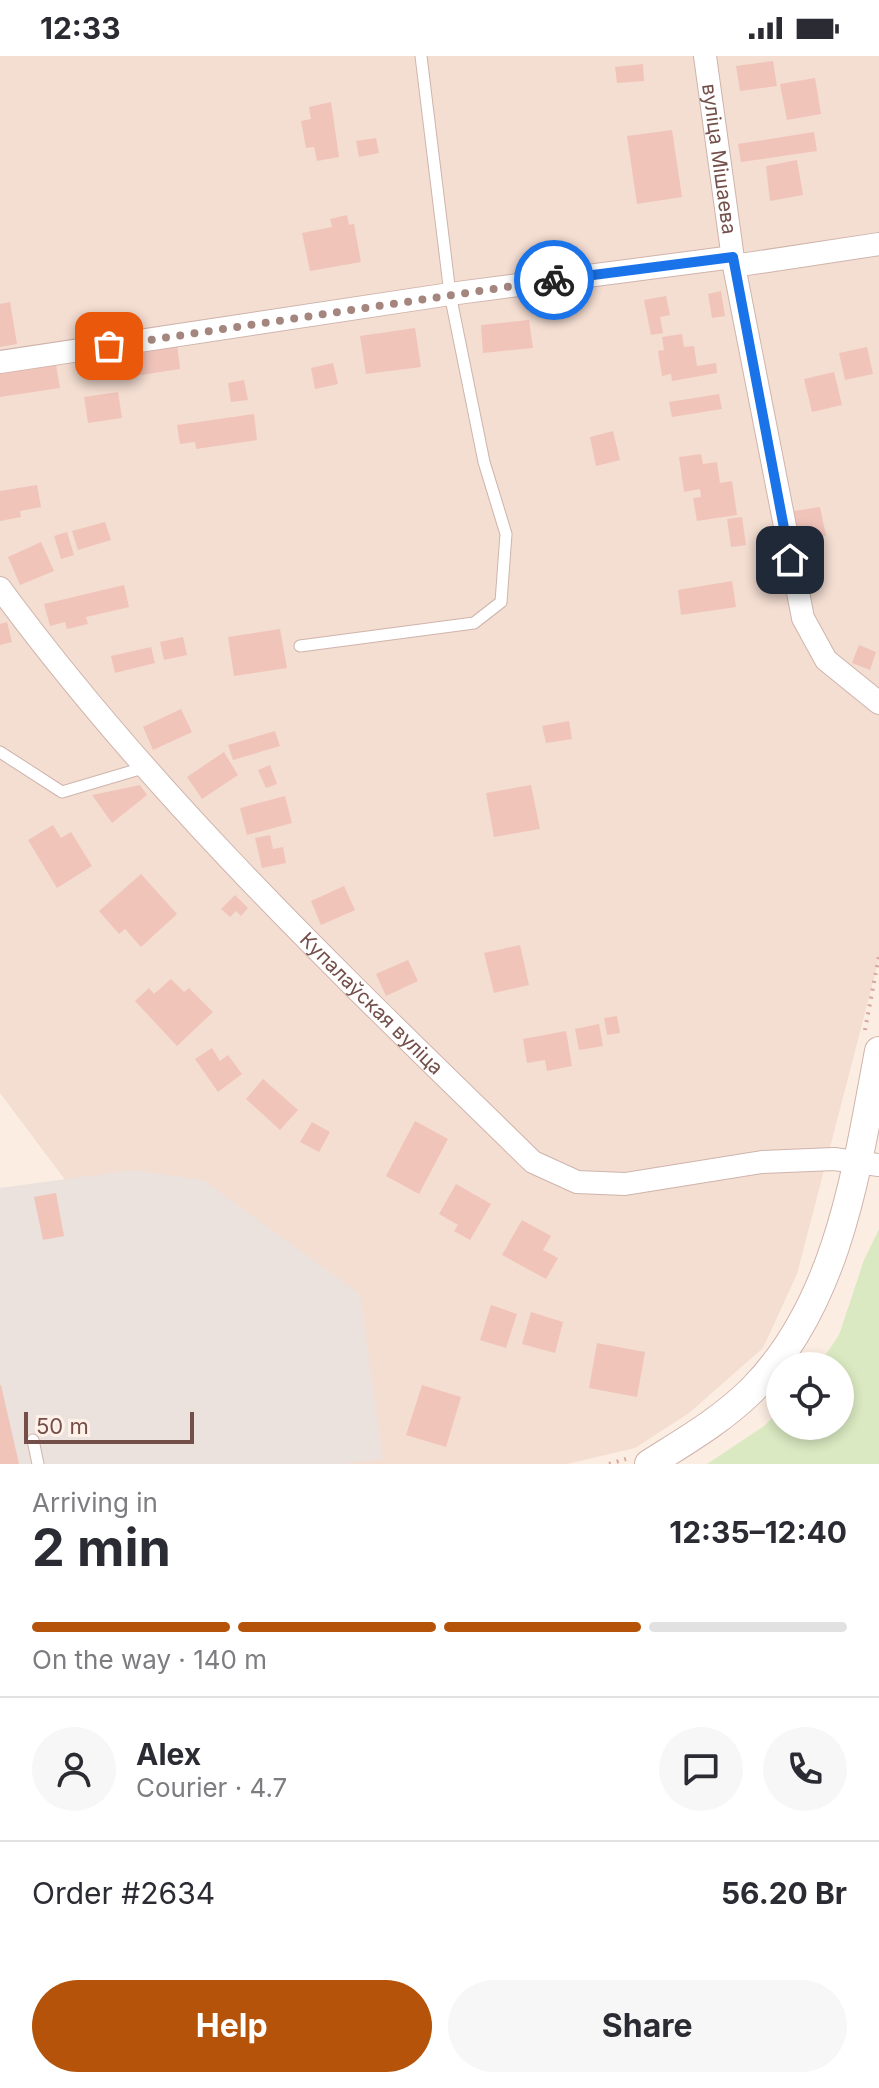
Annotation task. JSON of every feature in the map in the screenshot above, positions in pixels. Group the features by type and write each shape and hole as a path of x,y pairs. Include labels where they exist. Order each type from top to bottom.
{"street":[{"name":"вуліца Мішаева","path":"705,56 734,262 803,618 826,660 879,703"},
{"path":"0,362 450,294 879,244"},
{"name":"Купалаўская вуліца","path":"0,588 143,768 302,936 533,1162 577,1182 625,1184 762,1162 809,1159 868,1163"},
{"path":"641,1460 718,1421 753,1389 780,1357 824,1283 868,1163 871,1046"}],"lane":[{"path":"300,646 474,623 501,602 506,534 484,462 450,294 421,56"},
{"path":"0,752 62,792 143,768"},
{"path":"33,1440 38,1464"}],"path":[{"path":"871,1046 879,956"},
{"path":"609,1464 641,1460"}],"shaded area":[{"path":"0,56 879,56 879,959 797,1274 763,1348 689,1413 635,1448 567,1464 278,1464 0,1093"},
{"path":"133,1170 203,1180 360,1294 383,1459 341,1464 0,1464 0,1188"}],"green space":[{"path":"879,1229 879,1464 707,1464 766,1424 766,1440 854,1440 854,1352 827,1352 839,1335 864,1260"}],"building":[{"path":"773,61 777,86 740,91 736,66"},
{"path":"643,64 644,81 617,83 615,67"},
{"path":"815,78 821,114 787,120 780,84"},
{"path":"331,102 339,157 317,161 314,147 306,148 301,121 311,119 309,107"},
{"path":"672,130 682,197 637,204 627,136"},
{"path":"814,132 817,151 741,162 738,144"},
{"path":"376,138 379,153 359,157 356,141"},
{"path":"797,160 803,195 770,201 766,166"},
{"path":"347,215 349,225 354,224 361,262 310,271 302,233 332,227 330,219"},
{"path":"721,291 725,316 712,318 708,294"},
{"path":"666,296 670,315 660,317 663,333 651,335 644,300"},
{"path":"10,302 17,344 0,347 0,304"},
{"path":"529,320 533,348 483,353 481,325"},
{"path":"415,328 421,367 366,374 360,336"},
{"path":"682,334 684,347 694,346 697,366 716,363 717,373 672,381 671,374 662,376 658,351 664,350 662,337"},
{"path":"177,343 180,369 128,377 124,350"},
{"path":"867,347 873,374 845,380 839,353"},
{"path":"118,350 121,372 97,375 94,353"},
{"path":"55,359 60,388 0,397 0,367"},
{"path":"333,363 338,384 315,389 311,368"},
{"path":"834,372 842,405 812,412 804,379"},
{"path":"244,380 248,400 231,402 228,383"},
{"path":"118,392 122,418 88,423 84,397"},
{"path":"719,394 722,409 672,417 669,402"},
{"path":"254,414 257,440 196,449 195,442 180,444 177,425"},
{"path":"613,431 620,460 596,466 590,437"},
{"path":"701,454 703,464 717,462 720,483 732,481 737,515 697,521 693,498 701,497 700,489 684,492 679,457"},
{"path":"37,485 41,507 20,511 21,517 0,521 0,491"},
{"path":"820,507 826,536 799,541 794,511"},
{"path":"742,517 746,545 731,547 727,519"},
{"path":"105,522 111,540 78,550 72,531"},
{"path":"67,532 74,555 61,559 54,536"},
{"path":"41,542 54,571 20,585 8,557"},
{"path":"732,581 736,607 681,615 678,590"},
{"path":"124,585 129,607 86,617 88,624 67,629 65,622 50,626 44,604"},
{"path":"7,622 12,642 0,645 0,624"},
{"path":"280,629 287,668 234,676 228,637"},
{"path":"183,637 187,655 164,660 160,642"},
{"path":"859,645 876,652 870,670 852,663"},
{"path":"151,647 155,663 115,673 111,656"},
{"path":"181,709 192,732 153,750 143,727"},
{"path":"569,721 572,739 546,743 542,726"},
{"path":"275,731 280,746 233,760 228,745"},
{"path":"224,752 238,775 202,799 187,777"},
{"path":"270,765 277,784 266,788 258,770"},
{"path":"140,785 147,795 112,823 92,795"},
{"path":"531,785 540,829 494,837 486,793"},
{"path":"285,796 292,823 247,835 240,808"},
{"path":"53,825 61,838 71,832 92,866 57,888 28,840"},
{"path":"270,835 273,849 283,847 286,863 262,868 255,838"},
{"path":"141,874 177,914 141,947 125,929 119,934 99,911"},
{"path":"344,886 355,910 321,925 311,901"},
{"path":"235,895 248,908 241,916 236,911 230,917 221,909"},
{"path":"520,945 529,985 494,993 484,953"},
{"path":"408,960 418,981 386,996 376,974"},
{"path":"171,979 184,992 189,988 213,1012 177,1046 135,1001 149,988 154,994"},
{"path":"617,1016 620,1033 607,1035 604,1018"},
{"path":"599,1024 603,1046 579,1050 575,1029"},
{"path":"566,1031 572,1066 547,1071 545,1060 527,1063 523,1039"},
{"path":"212,1048 220,1061 228,1055 242,1074 218,1092 195,1059"},
{"path":"263,1079 298,1110 280,1130 246,1099"},
{"path":"415,1121 448,1139 419,1194 386,1176"},
{"path":"312,1122 330,1132 319,1152 300,1142"},
{"path":"456,1184 491,1204 470,1240 454,1231 458,1225 439,1214"},
{"path":"56,1193 64,1236 43,1240 34,1197"},
{"path":"522,1220 551,1236 543,1250 558,1258 546,1279 502,1255"},
{"path":"491,1305 517,1314 506,1348 480,1340"},
{"path":"531,1312 563,1322 555,1353 522,1344"},
{"path":"597,1343 645,1352 637,1397 589,1388"},
{"path":"1,1385 19,1464 0,1464"},
{"path":"422,1385 461,1397 446,1447 406,1435"}],"way so far":[{"path":"109,346 554,280"}],"route":[{"path":"554,280 733,257 790,560"}]}
